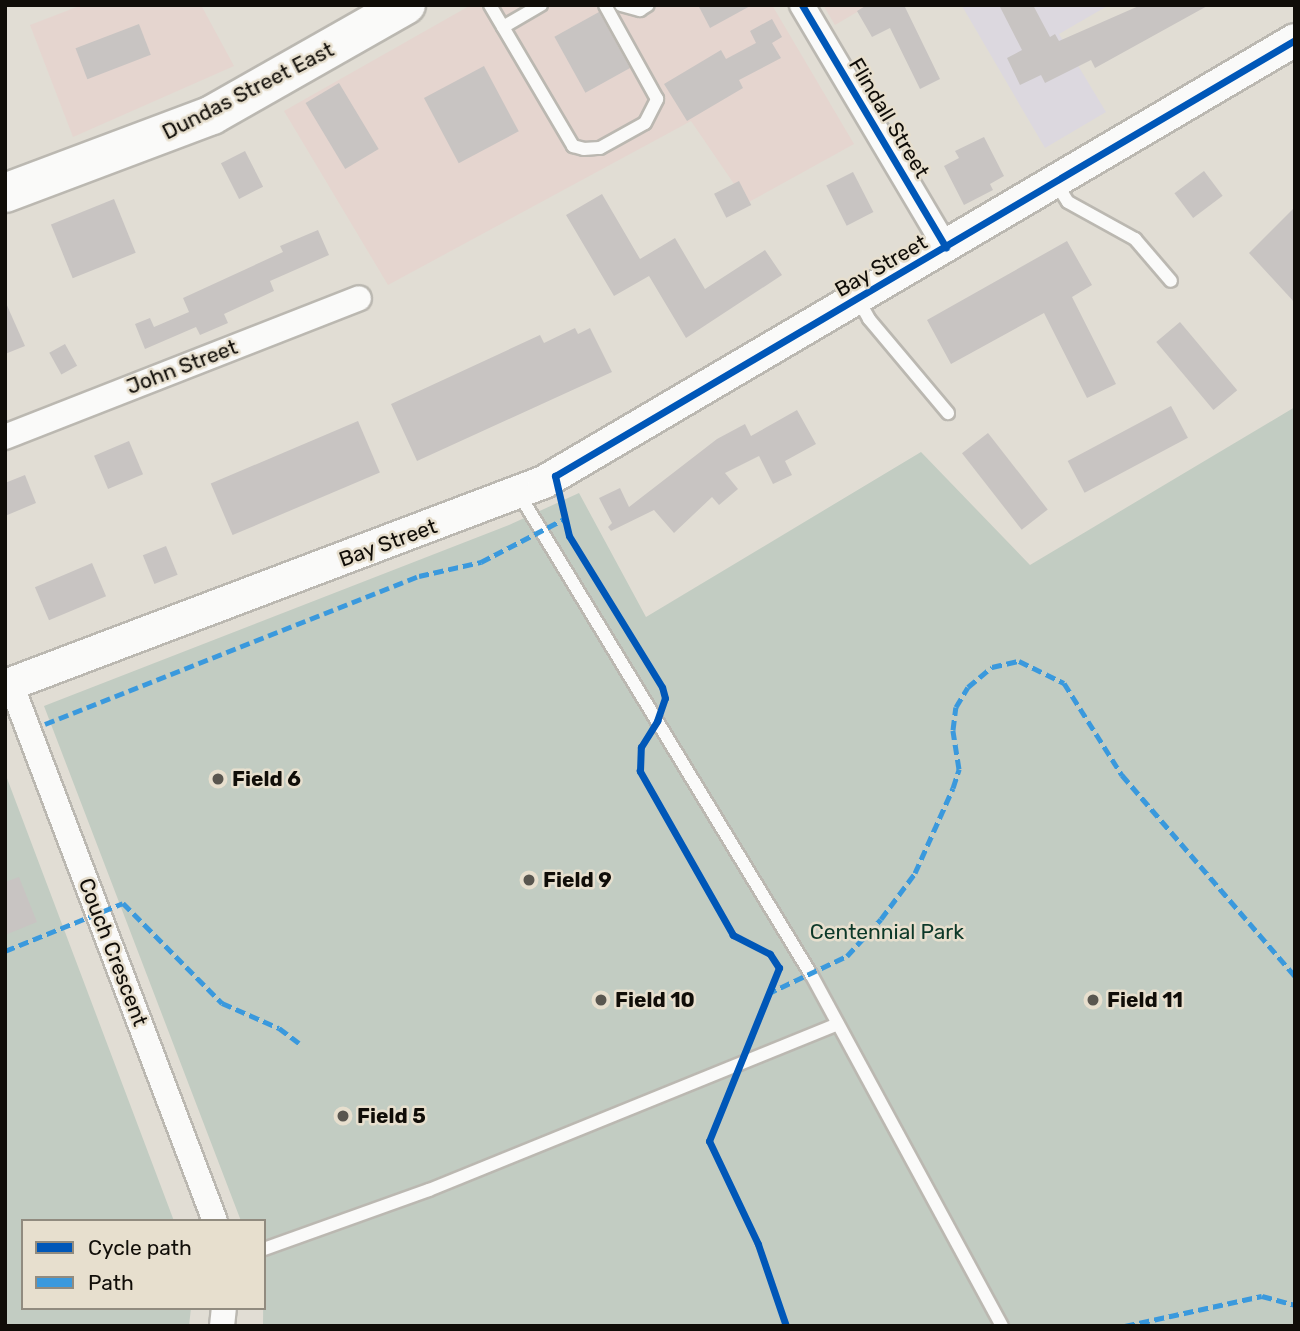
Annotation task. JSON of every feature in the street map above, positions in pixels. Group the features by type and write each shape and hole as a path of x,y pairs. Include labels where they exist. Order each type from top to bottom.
{"main road":[{"name":"Dundas Street East","path":"5,193 212,115 297,71 406,5"}],"street":[{"name":"Flindall Street","path":"802,5 946,248"},
{"name":"Bay Street","path":"7,679 519,494 946,248 1295,40"},
{"name":"John Street","path":"5,437 359,298"},
{"name":"Couch Crescent","path":"7,679 214,1219"}],"lane":[{"path":"490,5 573,146 600,148 645,122 657,99 605,5"},
{"path":"503,27 541,5"},
{"path":"621,5 640,10 648,5"},
{"path":"1055,183 1068,202 1135,239 1171,281"},
{"path":"858,299 869,319 948,413"},
{"path":"519,494 838,1024 1002,1326"},
{"path":"266,1248 429,1189 838,1024"}],"shaded area":[{"path":"82,5 201,5 234,66 73,137 30,25"},
{"path":"471,5 772,5 854,144 747,203 691,121 388,285 284,111"},
{"path":"823,5 869,5 835,25"},
{"path":"1109,5 1059,34 1106,112 1045,148 962,6"}],"green space":[{"name":"Centennial Park","path":"1295,407 1295,1326 263,1326 263,1310 266,1310 266,1219 240,1219 44,706 509,525 579,493 646,617 921,452 1030,565"},
{"path":"5,773 173,1219 21,1219 21,1310 191,1310 189,1326 5,1326"}],"building":[{"path":"698,5 752,5 710,28"},
{"path":"867,5 904,5 940,79 920,89 890,28 872,37 857,11"},
{"path":"999,5 1033,5 1050,37 1055,34 1059,41 1141,5 1209,5 1095,68 1091,60 1045,83 1041,75 1020,85 1007,58 1022,50"},
{"path":"599,12 630,68 585,93 554,37"},
{"path":"772,19 782,37 772,43 781,58 739,80 743,88 687,121 664,84 721,50 726,59 756,43 750,31"},
{"path":"139,24 151,55 87,79 76,48"},
{"path":"484,66 519,131 459,163 424,98"},
{"path":"339,83 379,149 345,169 306,103"},
{"path":"984,137 1004,176 990,184 993,190 964,205 944,166 959,158 955,151"},
{"path":"245,151 263,187 239,199 221,163"},
{"path":"1204,171 1223,196 1193,218 1174,193"},
{"path":"853,172 873,212 847,226 826,186"},
{"path":"739,181 751,205 726,218 714,194"},
{"path":"602,194 640,259 675,238 705,289 765,250 782,275 686,338 649,276 614,296 566,215"},
{"path":"114,199 136,253 73,278 51,224"},
{"path":"1295,207 1295,303 1249,253"},
{"path":"318,230 329,255 270,281 274,291 224,314 228,323 200,335 196,327 145,349 135,324 150,318 154,327 189,312 183,298 283,252 280,246"},
{"path":"1067,241 1092,285 1072,297 1116,384 1087,398 1044,313 951,364 927,320"},
{"path":"5,301 25,346 5,354"},
{"path":"1180,322 1237,390 1213,410 1156,342"},
{"path":"575,328 578,334 590,328 612,372 417,461 391,404 540,335 544,343"},
{"path":"65,344 77,366 61,375 49,353"},
{"path":"1171,406 1188,438 1085,493 1068,461"},
{"path":"797,410 816,444 785,461 792,475 773,484 759,456 725,473 738,489 719,505 712,497 674,533 654,510 611,531 608,527 612,523 599,498 620,488 629,507 717,439 745,424 751,436"},
{"path":"358,421 380,473 233,535 211,484"},
{"path":"988,433 1048,509 1022,530 962,453"},
{"path":"129,441 143,474 108,489 94,456"},
{"path":"25,475 36,503 5,516 5,483"},
{"path":"166,546 178,575 154,584 143,555"},
{"path":"92,563 106,596 49,620 35,587"},
{"path":"19,877 37,922 5,935 5,882"}],"marked path":[{"path":"45,724 419,576 481,562 564,519"},
{"path":"767,994 847,956 881,919 915,873 953,788 959,769 953,730 956,707 968,687 992,667 1019,661 1064,683 1122,775 1295,976"},
{"path":"5,951 123,903 222,1003 279,1028 299,1043"},
{"path":"1125,1326 1262,1296 1295,1305"}],"cycle path":[{"path":"802,5 946,248"},
{"path":"786,1326 758,1244 709,1141 779,968 770,954 733,935 640,771 641,747 657,721 665,698 662,687 569,536 555,476 1295,40"}],"place":[{"name":"Field 6","path":"218,779"},
{"name":"Field 9","path":"529,880"},
{"name":"Field 10","path":"601,1000"},
{"name":"Field 11","path":"1093,1000"},
{"name":"Field 5","path":"343,1116"}]}
